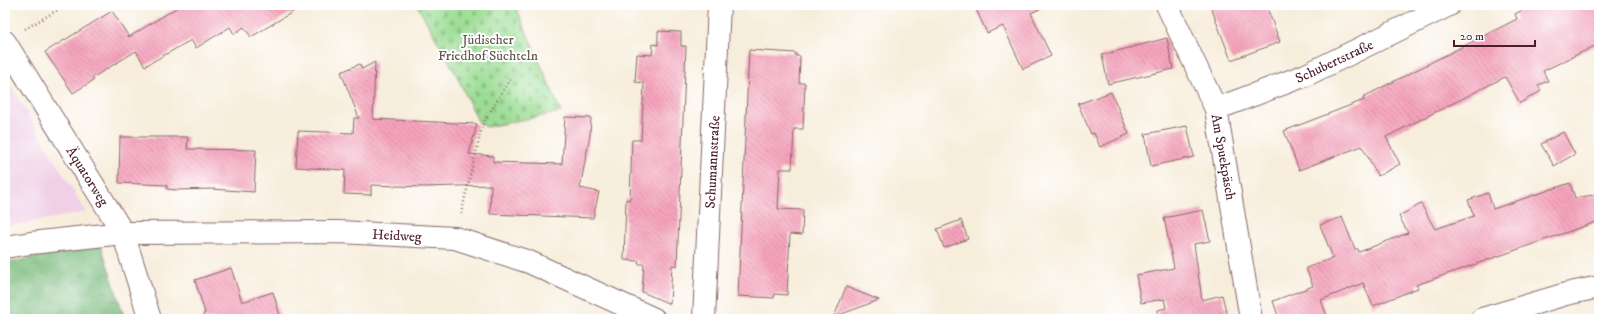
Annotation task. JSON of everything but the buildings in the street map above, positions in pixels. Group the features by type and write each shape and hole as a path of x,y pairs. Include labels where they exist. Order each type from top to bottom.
{"street":[{"name":"Schumannstraße","path":"704,319 719,5"},
{"name":"Am Spuekpäsch","path":"1167,5 1216,109 1251,319"},
{"name":"Schubertstraße","path":"1216,109 1306,76 1449,5"},
{"name":"Äquatorweg","path":"12,38 124,233 150,319"},
{"name":"Heidweg","path":"5,247 124,233 339,232 455,238 529,262 654,319"},
{"path":"1482,319 1566,294 1599,287"}],"path":[{"path":"12,38 66,5"},
{"path":"455,238 483,123 511,78"}],"shaded area":[{"path":"5,77 86,212 5,227"}],"green space":[{"name":"Jüdischer Friedhof Süchteln","path":"417,5 515,5 561,112 486,127 478,121 456,74"},
{"path":"101,245 125,319 5,319 5,263"}]}
